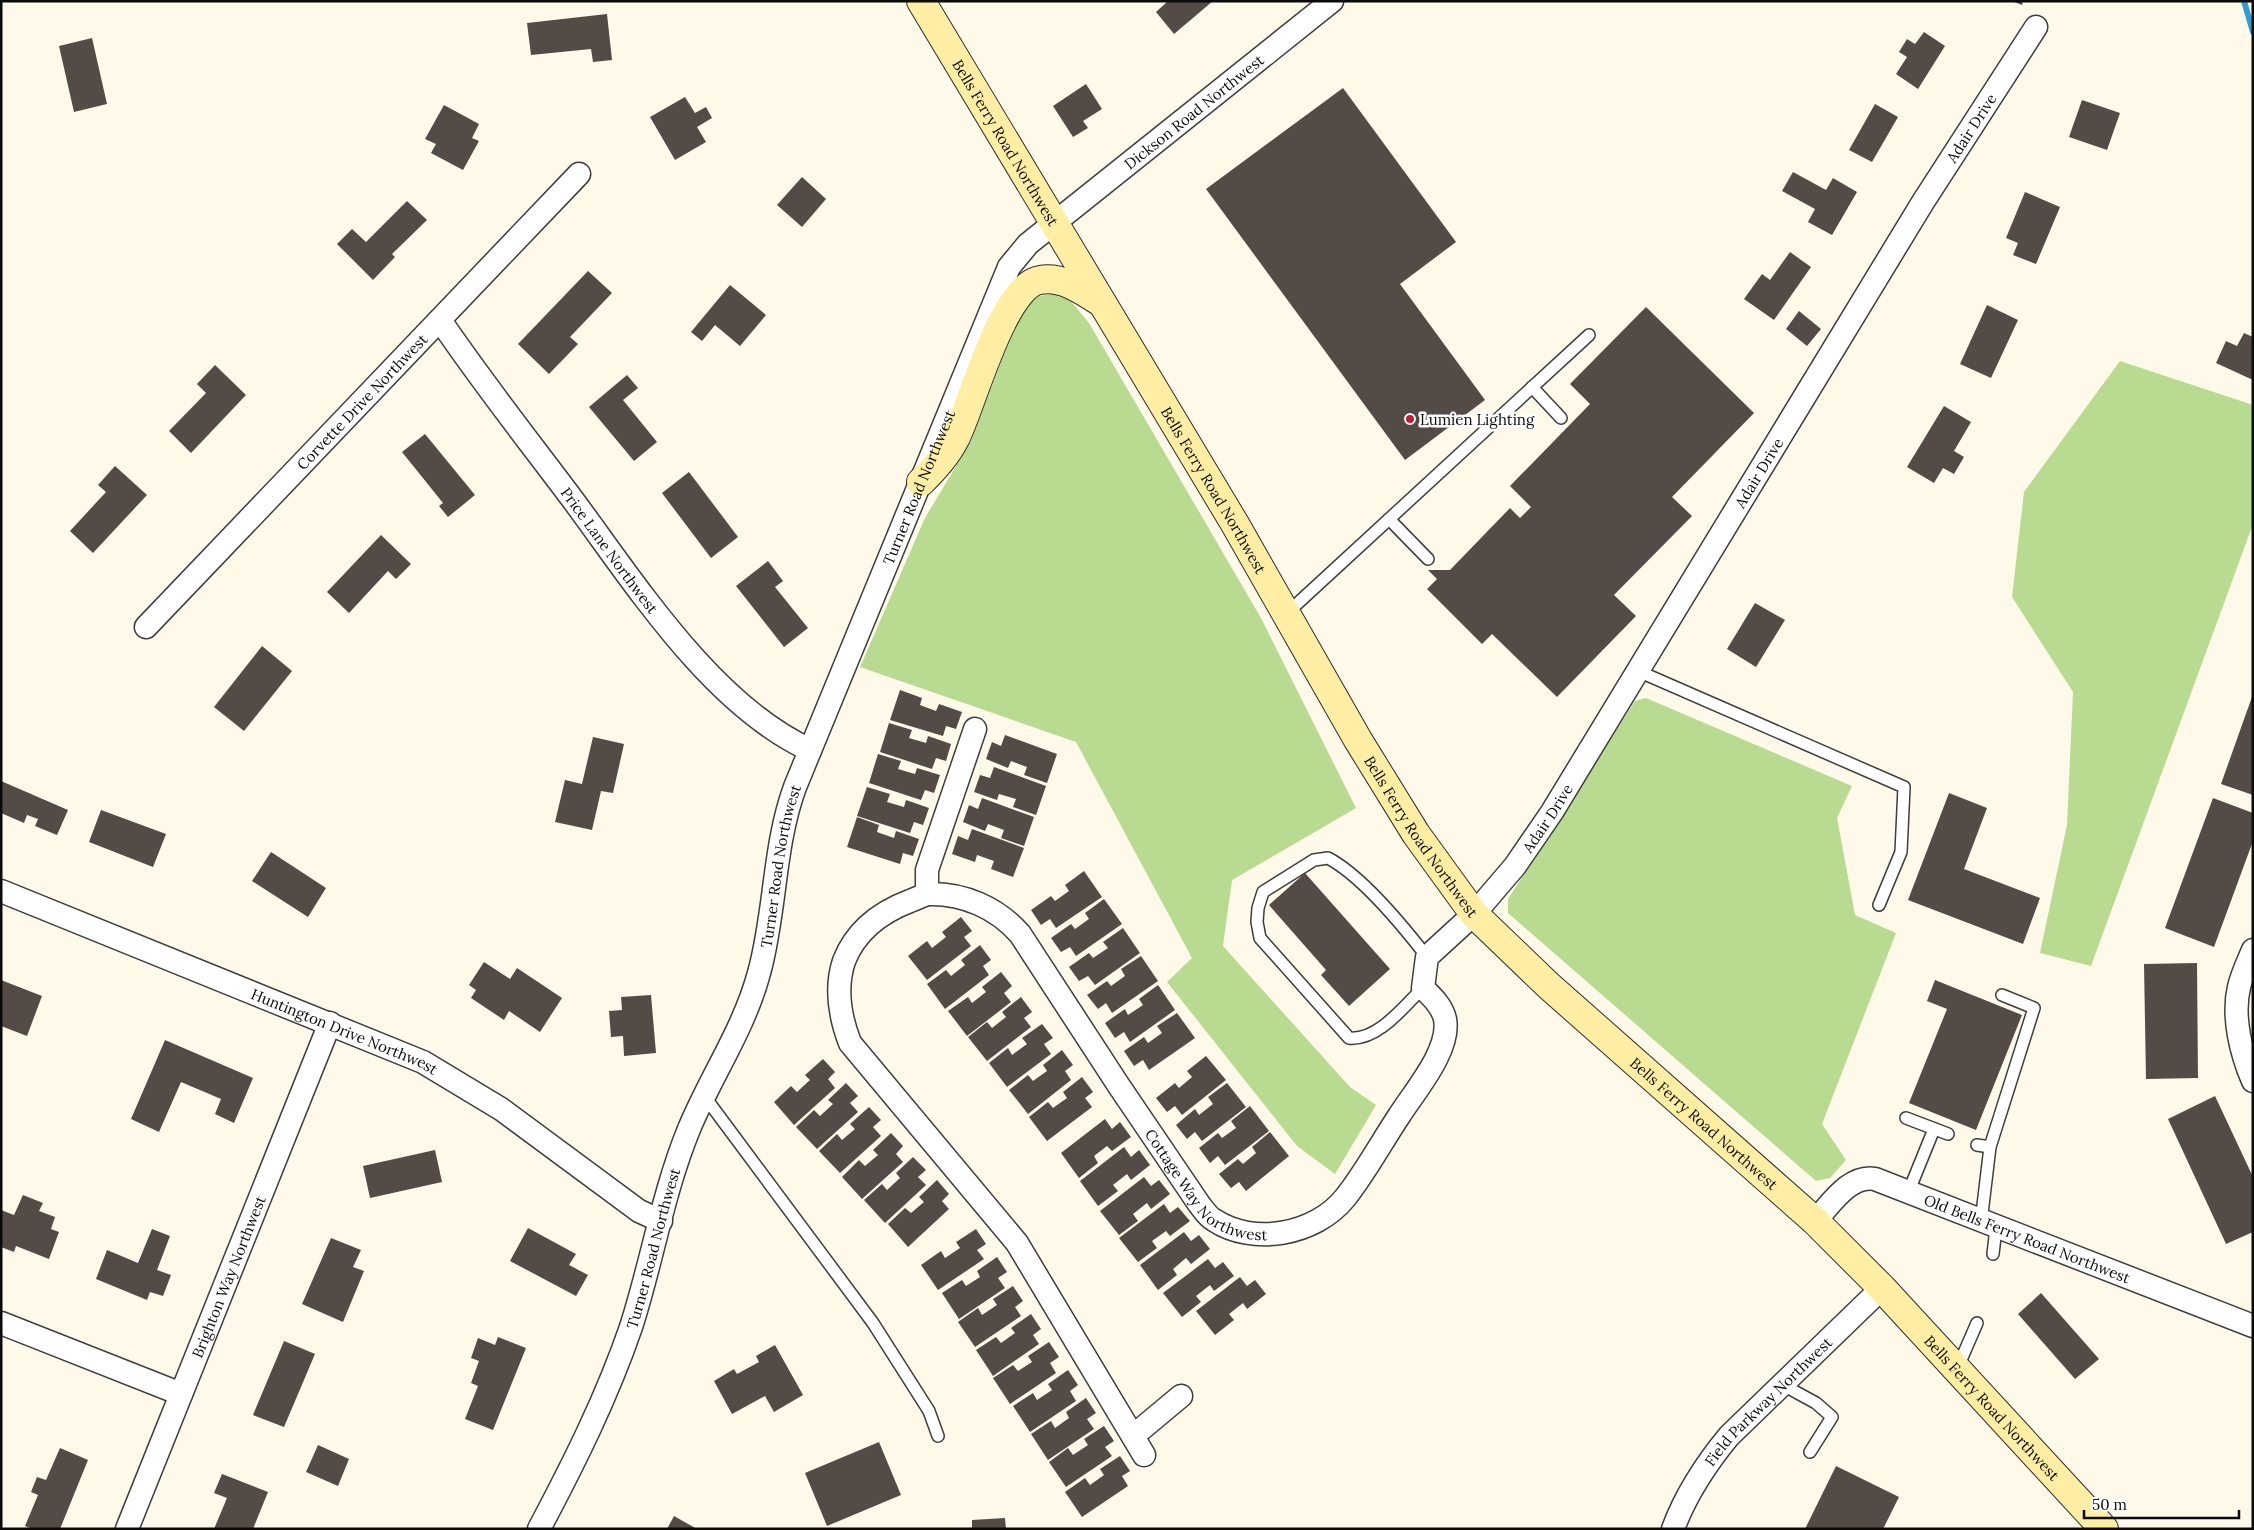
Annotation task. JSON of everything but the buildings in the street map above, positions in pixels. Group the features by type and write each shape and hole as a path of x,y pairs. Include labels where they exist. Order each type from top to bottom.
{"main road":[{"name":"Bells Ferry Road Northwest","path":"921,1 1236,524 1358,740 1416,834 1474,914 1549,986 1815,1221 1882,1288 2104,1529"},
{"path":"921,482 945,457 956,436 998,328 1014,300 1026,285 1038,280 1062,282 1072,285 1105,305"}],"street":[{"name":"Dickson Road Northwest","path":"1055,222 1332,1"},
{"name":"Adair Drive","path":"1474,914 1515,866 1552,812 1923,202 2036,27"},
{"name":"Corvette Drive Northwest","path":"146,627 579,174"},
{"name":"Turner Road Northwest","path":"539,1529 607,1392 631,1326 689,1129 732,1043 759,974 770,917 781,833 787,808 1009,267 1028,244 1055,222"},
{"name":"Price Lane Northwest","path":"440,320 659,616 725,692 758,719 810,750"},
{"path":"975,729 927,870 927,894 876,917 860,936 845,960 839,988 841,1021 850,1043 862,1060 1017,1243 1138,1445 1181,1396"},
{"name":"Huntington Drive Northwest","path":"1,891 423,1062 502,1109 639,1211 661,1221"},
{"name":"Cottage Way Northwest","path":"927,894 969,900 991,910 1010,922 1020,934 1199,1204 1212,1220 1233,1230 1258,1234 1289,1231 1321,1220 1344,1199 1430,1071 1444,1037 1445,1019 1439,1004 1423,988"},
{"path":"1423,988 1427,957 1474,914"},
{"path":"2253,950 2239,987 2237,1017 2244,1061 2253,1081"},
{"name":"Brighton Way Northwest","path":"126,1529 330,1023"},
{"name":"Old Bells Ferry Road Northwest","path":"1815,1221 1854,1182 1865,1177 2253,1326"},
{"name":"Field Parkway Northwest","path":"1673,1529 1692,1486 1709,1460 1729,1436 1882,1288"},
{"path":"1,1324 181,1394"}],"lane":[{"path":"1286,614 1589,335"},
{"path":"1532,387 1562,418"},
{"path":"1389,520 1428,559"},
{"path":"1638,671 1904,787 1900,852 1879,906"},
{"path":"1423,988 1382,1026 1368,1034 1349,1038 1260,938 1257,922 1258,905 1264,891 1314,860 1328,858 1350,872 1409,934 1427,957"},
{"path":"1993,1254 1988,1225 1990,1147 2034,1008 2002,995"},
{"path":"705,1098 873,1323 929,1411 938,1436"},
{"path":"1906,1118 1948,1134"},
{"path":"1908,1193 1934,1129"},
{"path":"1977,1145 1990,1147"},
{"path":"1957,1369 1977,1323"},
{"path":"1781,1384 1816,1403 1832,1417 1810,1452"}],"green space":[{"path":"1052,294 1070,300 1089,323 1261,618 1356,808 1232,880 1223,946 1350,1087 1376,1105 1335,1174 1297,1146 1167,982 1192,958 1076,742 860,667 925,518 971,441 1018,316 1034,297"},
{"path":"2120,361 2253,405 2253,524 2091,966 2040,953 2067,825 2073,692 2012,597 2024,492"},
{"path":"1646,698 1852,786 1837,818 1855,915 1896,933 1822,1124 1846,1160 1830,1178 1816,1181 1508,913 1508,899 1635,701"}],"waterway":[{"path":"2244,1 2253,32"}],"place":[{"name":"Lumien Lighting","path":"1410,419"}]}
